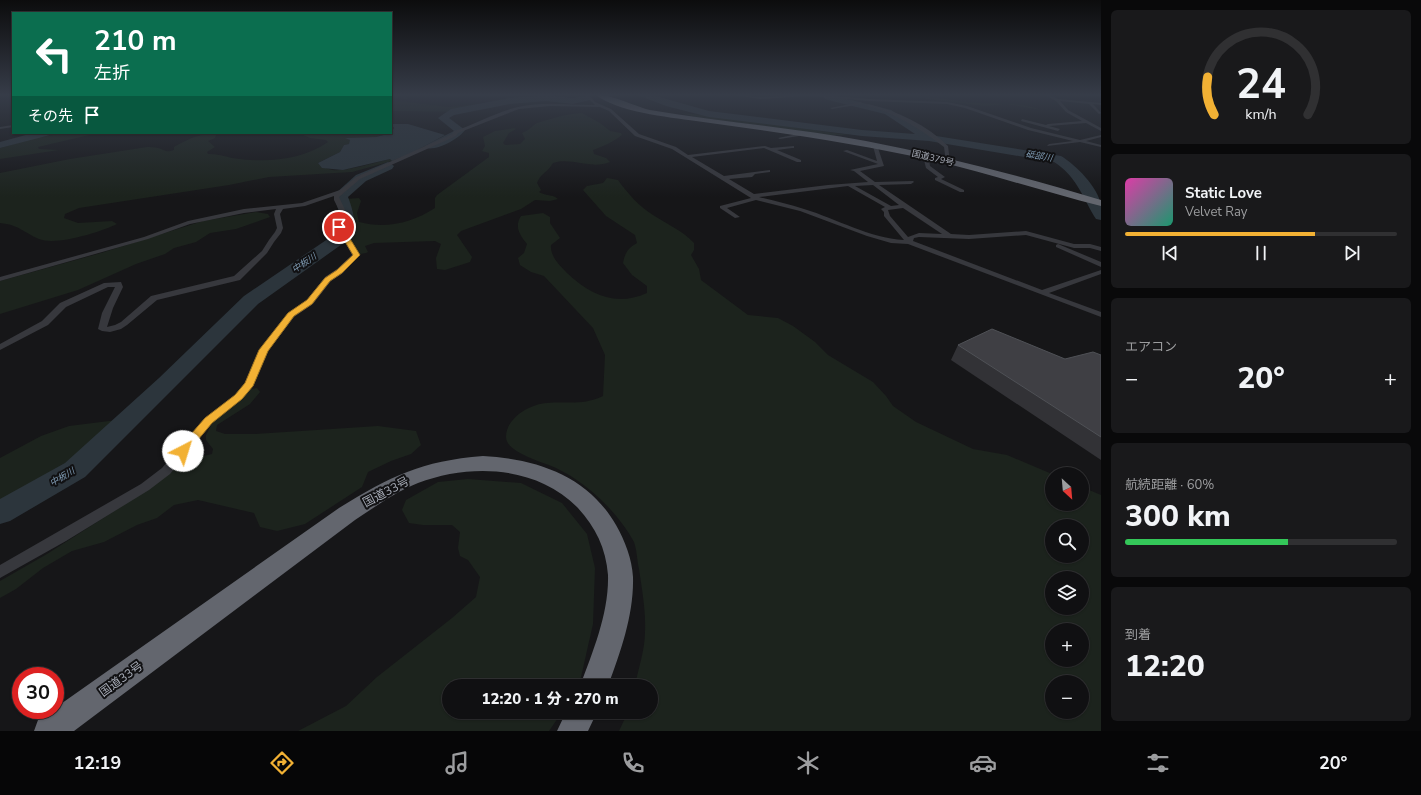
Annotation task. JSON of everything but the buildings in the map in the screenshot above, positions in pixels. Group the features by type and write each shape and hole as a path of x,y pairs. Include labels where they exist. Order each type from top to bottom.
{"highway":[{"name":"国道379号","path":"763,128 875,146 948,161 1101,203"},
{"name":"国道33号","path":"49,731 353,510 382,492 411,478 468,464 511,466 530,470 555,479 568,486 585,500 600,518 612,537 618,560 620,586 604,659 597,679"},
{"path":"572,731 578,719"}],"street":[{"path":"0,572 145,487 166,471 209,420 239,397 250,384 264,350 291,315 310,302 328,280 340,271 356,255 347,238 340,235 339,227 342,216 342,208 336,201 336,197 358,178 466,128"},
{"path":"629,128 637,135 674,148 754,197 802,210 869,235 891,241 909,242 1101,315"},
{"path":"920,128 946,146 948,161"},
{"path":"1031,128 1101,146"},
{"path":"1053,128 1086,139"},
{"path":"780,138 803,134"},
{"path":"1049,146 1101,136"},
{"path":"875,146 881,166 853,170 876,185 903,206 948,235"},
{"path":"688,156 765,147 799,161"},
{"path":"772,149 792,147"},
{"path":"844,151 879,163"},
{"path":"929,157 926,160 928,166 942,177 937,179 962,191"},
{"path":"723,178 752,175 754,172 768,171"},
{"path":"737,217 722,207 754,197 849,184 876,185 911,182"},
{"path":"849,184 889,207"},
{"path":"0,279 134,241 188,223 244,211 280,208 311,203 341,192"},
{"path":"903,206 884,209 887,212 887,216 909,242"},
{"path":"0,347 45,323 63,305 107,285 118,284 119,287 112,298 103,323 102,329 108,330 124,324 136,315 146,302 154,298 237,278 265,252 271,241 278,233 280,228 278,214 280,208"},
{"path":"909,242 911,237 919,235 976,236 1026,233 1058,243 1101,249"},
{"path":"1058,243 1056,246 1101,265"},
{"path":"1043,292 1101,272"}],"shaded area":[{"path":"394,128 422,128 445,135 412,153 392,161 390,159 343,170 322,168 318,163 340,152 344,145 349,144 350,140 345,138 376,137 392,134"},
{"path":"514,128 516,129 509,133 503,143 505,145 520,144 525,139 522,133 530,128 606,128 610,131 621,133 622,135 615,140 593,150 594,154 606,158 610,162 596,165 568,161 553,163 540,177 537,183 541,190 539,192 554,196 558,199 550,201 535,200 521,209 461,231 457,235 472,257 470,262 445,270 437,269 436,258 441,244 435,241 374,243 365,246 368,252 360,254 349,236 352,231 348,223 349,209 346,199 359,198 361,201 357,213 359,222 389,225 417,218 435,208 435,198 437,195 489,157 489,153 482,151 485,146 483,137 495,131"},
{"path":"777,128 801,128 849,135 828,135"},
{"path":"60,134 94,134 38,147 39,149 59,150 0,159 0,148 34,138"},
{"path":"301,134 385,134 376,137 346,138 351,140 349,144 344,145 340,152 318,163 329,169 341,170 390,159 392,161 352,172 269,177 229,185 79,208 65,214 64,218 78,223 112,221 117,224 90,234 56,241 39,239 16,227 0,223 0,173 70,159 147,147 171,151 174,150 174,147 184,141 204,135 216,135 215,138 208,141 215,147 207,152 208,154 244,160 269,160 294,157 328,142 326,140 310,138"},
{"path":"607,178 618,180 638,204 680,231 694,243 694,250 691,255 699,269 701,280 748,315 778,318 793,326 815,342 828,355 873,382 893,406 916,422 973,449 1007,455 1045,471 1045,511 1089,511 1089,490 1101,495 1101,731 619,731 625,719 658,719 658,679 637,679 644,646 645,624 634,542 610,509 590,490 579,481 556,468 526,456 512,448 506,437 507,430 514,418 533,406 547,403 582,402 603,396 605,355 593,328 544,276 531,272 520,265 518,258 524,253 527,244 520,234 518,227 521,216 543,213 550,217 550,223 560,238 551,245 552,253 558,264 576,281 594,293 614,299 625,299 647,293 647,286 632,275 623,263 627,251 637,243 635,235 606,216 583,190 587,186 603,183"},
{"path":"256,212 268,214 270,217 236,229 210,233 196,242 174,248 165,254 136,264 78,290 0,314 0,281 101,253 203,221"},
{"path":"257,388 260,392 250,404 217,425 216,431 225,434 255,434 378,426 416,431 421,445 411,454 391,461 368,472 362,487 305,524 277,531 260,527 254,513 198,500 174,505 157,518 137,525 104,542 72,551 43,568 16,589 0,598 0,581 47,554 119,508 186,460 212,454 213,449 206,440 206,435 213,422 239,402 251,389"},
{"path":"125,419 129,422 128,426 101,455 0,518 0,458 41,436 69,426"},
{"path":"468,479 521,483 562,503 587,534 595,568 593,624 581,679 442,679 442,719 557,719 549,731 298,731 346,706 377,677 452,618 476,597 480,577 468,560 460,556 458,548 460,532 452,525 423,525 409,523 402,510 406,500 438,482"}],"waterway":[{"name":"中板川","path":"430,146 457,134 460,130 457,128"},
{"name":"砥部川","path":"823,128 862,133 929,138 1057,159 1073,170 1083,184 1101,216"},
{"path":"915,128 925,135"},
{"path":"0,145 42,134"},
{"name":"中板川","path":"0,513 75,470 167,383 251,300 346,234 346,207 341,196 361,178 388,166"}],"route":[{"path":"183,451 209,420 239,397 250,384 264,350 291,315 310,302 328,280 340,271 356,255 347,238 340,235 339,227"}]}
